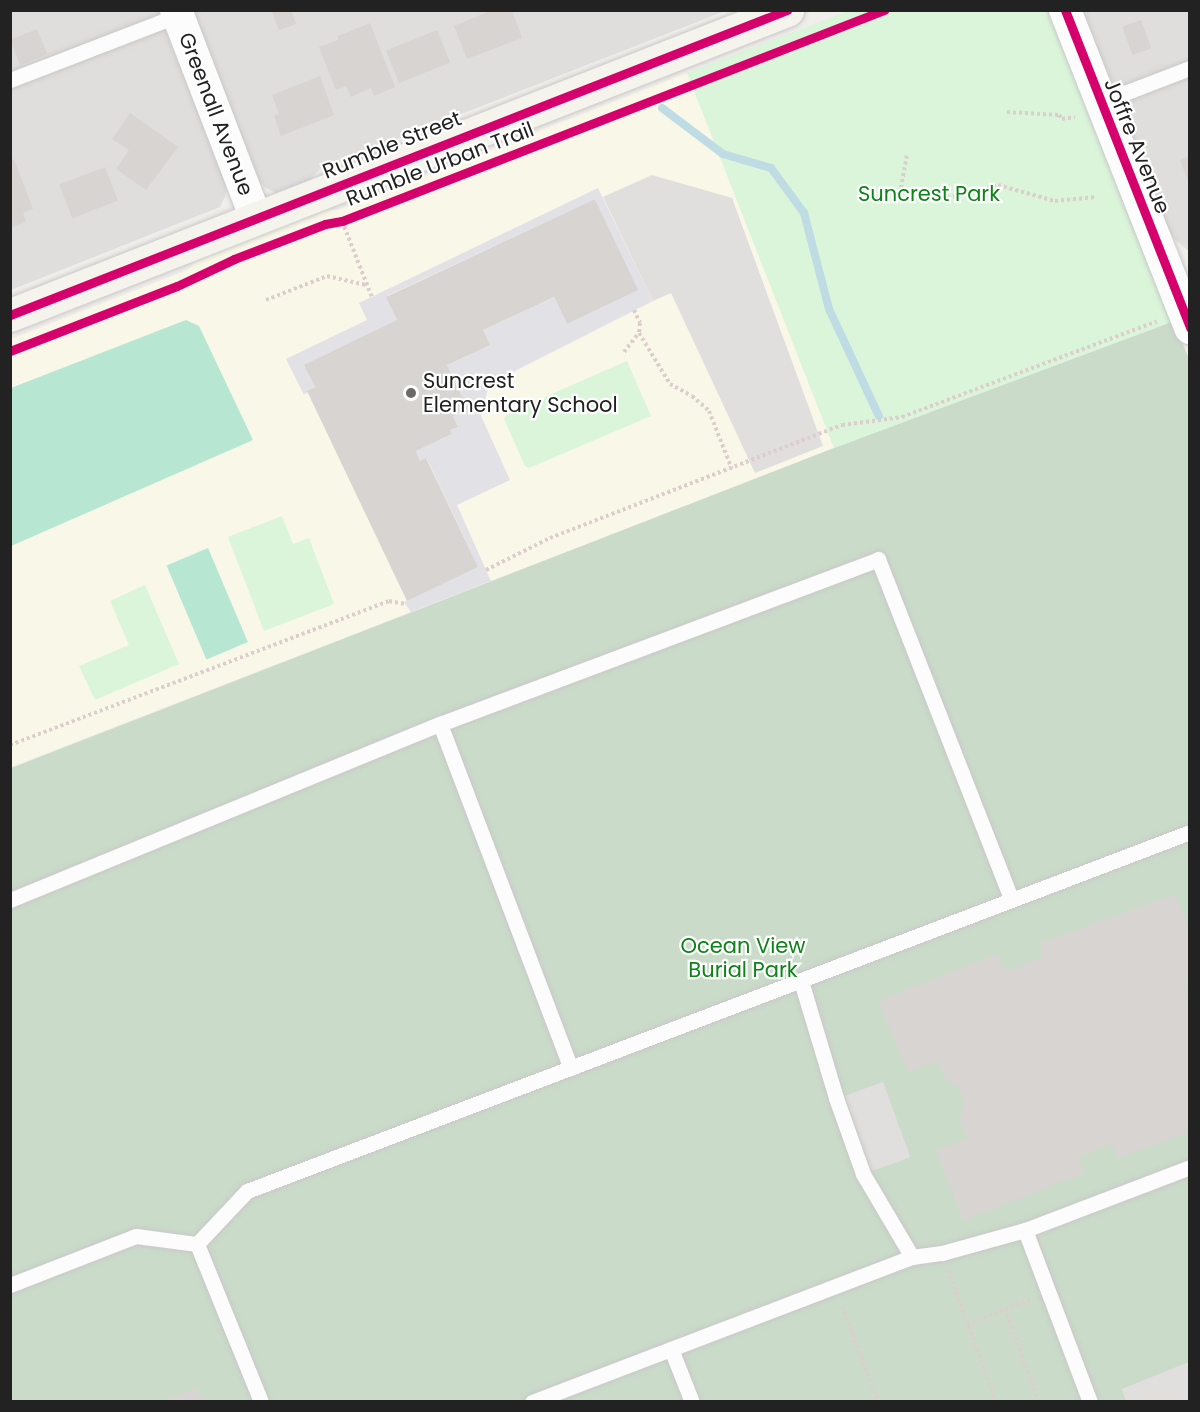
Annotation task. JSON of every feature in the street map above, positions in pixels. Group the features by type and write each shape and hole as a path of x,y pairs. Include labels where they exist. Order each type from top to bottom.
{"street":[{"name":"Rumble Street","path":"10,315 788,10"},
{"name":"Joffre Avenue","path":"1065,10 1088,110 1180,273 1186,319"},
{"name":"Greenall Avenue","path":"181,12 256,218"}],"lane":[{"path":"10,80 181,12"},
{"path":"1088,110 1190,68"},
{"path":"10,900 440,724 878,559 1011,899"},
{"path":"440,724 571,1068"},
{"path":"197,1244 247,1191 1190,832"},
{"path":"801,981 836,1098 863,1174 912,1257"},
{"path":"532,1401 912,1257 942,1253 1025,1230 1190,1167"},
{"path":"1025,1230 1090,1401"},
{"path":"10,1285 136,1236 197,1244"},
{"path":"197,1244 261,1401"},
{"path":"671,1349 692,1401"}],"path":[{"path":"1007,112 1059,115 1062,119 1088,110"},
{"path":"900,194 907,154"},
{"path":"947,198 998,184 1055,201 1096,197"},
{"path":"338,222 372,297"},
{"path":"266,300 327,276 366,285"},
{"path":"624,352 639,333 640,323 634,310"},
{"path":"486,570 550,538 732,470 842,425 902,417 1148,326 1186,319"},
{"path":"639,333 670,384 692,396 709,411 732,470"},
{"path":"10,745 389,601 405,604"},
{"path":"942,1253 996,1401"},
{"path":"834,1286 878,1401"},
{"path":"967,1325 1049,1293"},
{"path":"1005,1309 1039,1401"}],"shaded area":[{"path":"11,11 158,11 225,181 226,195 220,207 11,290"},
{"path":"193,11 725,11 320,169 310,180 276,193 264,187 257,177"},
{"path":"1080,11 1189,11 1189,251 1174,239 1158,212"},
{"name":"Suncrest Elementary School","path":"687,73 834,448 11,767 11,339 182,272 190,268 199,257 322,209 337,210"},
{"path":"652,175 732,198 823,446 755,473 671,293 653,301 603,197"},
{"path":"598,188 653,301 489,384 481,416 510,480 457,505 491,581 411,612 404,602 478,567 427,459 420,461 416,451 452,434 450,430 458,427 453,416 468,409 447,365 489,345 483,330 554,297 567,324 637,290 595,199 387,296 397,320 304,395 286,359 367,320 359,303"},
{"path":"883,1082 910,1157 863,1174 836,1099"},
{"path":"1189,1362 1189,1401 1126,1401 1122,1389"}],"green space":[{"name":"Suncrest Park","path":"848,11 1052,11 1174,321 834,448 687,73"},
{"path":"186,320 199,326 253,440 11,546 11,388"},
{"name":"Ocean View Burial Park","path":"1174,321 1190,362 1189,1401 11,1402 11,768 834,448"},
{"path":"627,361 651,416 529,468 525,466 504,419 508,413"},
{"path":"282,516 293,544 309,538 334,604 264,631 228,537"},
{"path":"208,548 248,642 206,659 167,566"},
{"path":"145,585 179,664 95,700 79,666 129,645 110,601"}],"building":[{"path":"271,10 291,10 296,24 279,30"},
{"path":"492,10 512,10 522,38 467,59 454,26"},
{"path":"1141,20 1151,48 1132,55 1122,27"},
{"path":"370,23 395,87 374,96 371,88 351,97 346,86 336,90 319,47 338,40 338,36"},
{"path":"37,29 47,54 20,65 10,40"},
{"path":"437,30 450,62 399,83 386,51"},
{"path":"320,76 334,115 281,136 274,116 279,114 272,95"},
{"path":"130,113 178,147 146,190 116,169 129,150 112,139"},
{"path":"1190,156 1190,183 1189,183 1180,160"},
{"path":"14,159 33,209 23,213 26,222 10,228 10,161"},
{"path":"105,167 118,201 72,218 59,185"},
{"path":"595,199 638,290 567,324 554,297 483,330 490,345 447,365 468,409 453,416 458,427 450,430 452,434 416,451 420,461 426,458 478,567 407,601 307,391 315,387 304,365 397,320 386,297"},
{"path":"1175,894 1190,931 1190,987 1184,989 1190,1002 1190,1131 1118,1158 1112,1144 1078,1157 1084,1173 963,1220 936,1151 968,1138 960,1121 964,1104 960,1090 944,1077 938,1061 908,1072 878,1001 997,954 1005,972 1042,957 1040,943"},
{"path":"197,1388 201,1399 207,1397 209,1402 171,1402 170,1398"}],"waterway":[{"path":"662,108 723,154 771,168 804,213 829,309 879,416"}],"cycle path":[{"name":"Rumble Urban Trail","path":"10,315 787,10"},
{"name":"Rumble Urban Trail","path":"10,351 177,286 234,259 325,224 342,221 884,10"},
{"path":"1065,10 1190,328"}],"place":[{"name":"Suncrest Elementary School","path":"411,393"}]}
